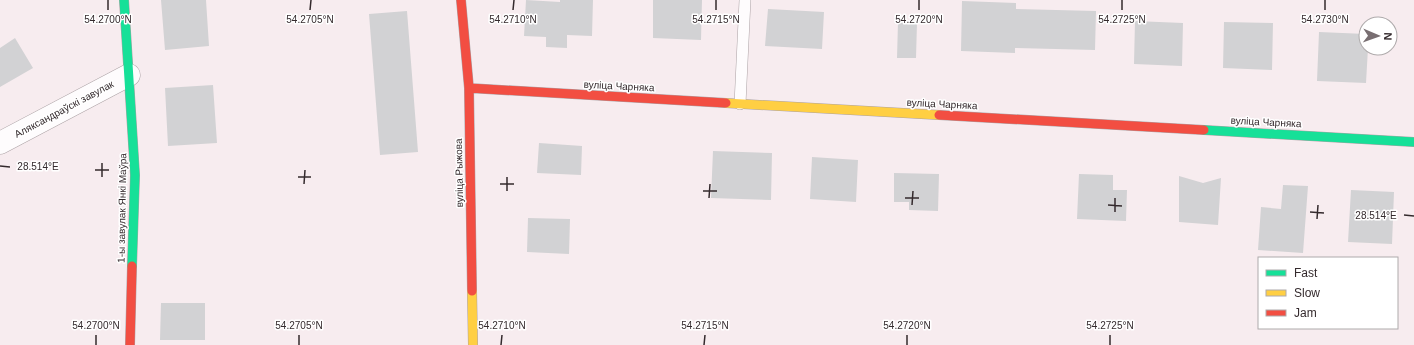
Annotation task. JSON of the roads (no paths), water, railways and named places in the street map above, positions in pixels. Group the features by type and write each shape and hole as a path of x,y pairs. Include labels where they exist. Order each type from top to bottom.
{"street":[{"name":"1-ы завулак Янкі Маўра","path":"124,0 135,175 130,345"},
{"name":"вуліца Рыжова","path":"461,0 469,88 473,345"},
{"name":"Аляксандраўскі завулак","path":"0,143 129,75"},
{"name":"вуліца Чарняка","path":"469,88 1414,142"}],"lane":[{"path":"740,104 746,0"}]}
